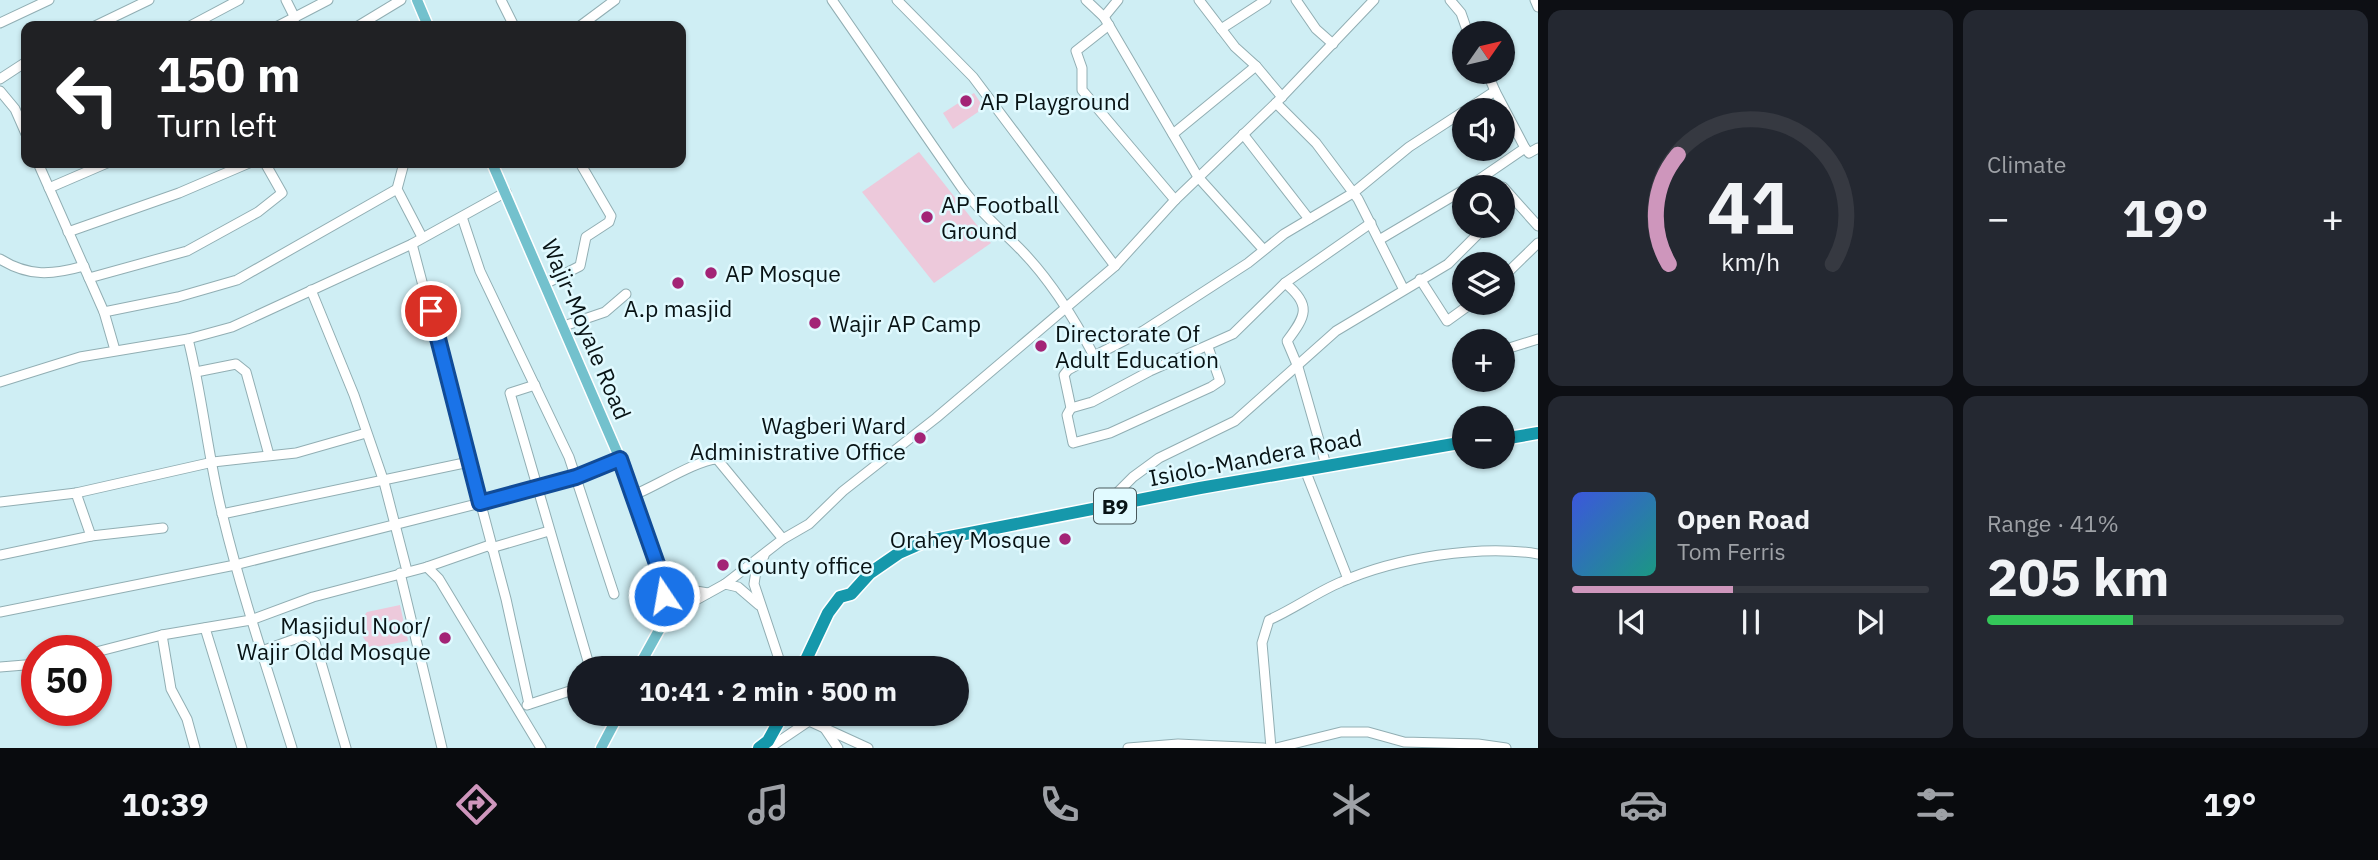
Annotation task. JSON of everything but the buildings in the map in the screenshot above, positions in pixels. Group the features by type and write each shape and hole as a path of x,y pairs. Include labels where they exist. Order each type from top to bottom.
{"highway":[{"path":"1515,437 1538,433"},
{"name":"Isiolo-Mandera Road","path":"808,656 828,613 841,597 851,594 870,573 912,546 961,533 1452,444"},
{"name":"Isiolo-Mandera Road","path":"811,656 812,648"},
{"path":"763,745 775,726"}],"main road":[{"path":"417,0 426,21"},
{"name":"Wajir-Moyale Road","path":"494,168 620,459 665,590"},
{"path":"657,564 690,590 683,607 663,623"},
{"path":"645,656 663,623 665,590 673,583 681,582"},
{"path":"666,602 683,607"},
{"path":"601,748 613,726"}],"street":[{"path":"0,23 49,0"},
{"path":"105,21 149,0"},
{"path":"199,21 239,0"},
{"path":"286,0 295,18"},
{"path":"289,21 328,0"},
{"path":"366,21 401,0"},
{"path":"501,0 512,21"},
{"path":"587,21 615,0"},
{"path":"832,0 962,188 979,211 1020,249 1065,306 1094,356"},
{"path":"897,0 973,77 1115,266"},
{"path":"1086,0 1106,21 1198,177 1263,249"},
{"path":"1118,0 1106,21 1076,51 1082,68 1082,90 1175,200"},
{"path":"1199,0 1220,29 1256,66 1279,100 1317,143 1353,193 1404,288"},
{"path":"1220,29 1266,0"},
{"path":"1296,0 1316,29 1334,44"},
{"path":"683,607 725,584 783,539 809,524 843,491 936,418 1115,266 1144,238 1175,200 1279,100 1374,0"},
{"path":"1450,0 1464,21"},
{"path":"1535,0 1538,7"},
{"path":"0,79 21,65"},
{"path":"1172,134 1256,66"},
{"path":"1492,84 1525,148 1529,153 1538,148"},
{"path":"0,91 15,109 21,123"},
{"path":"1208,347 1220,380 1190,397 1143,415 1110,433 1073,443 1067,415 1071,408 1064,375 1068,370 1143,331 1248,263 1263,249 1308,219 1353,193 1409,147 1495,91"},
{"path":"1243,134 1308,219"},
{"path":"1487,175 1525,148"},
{"path":"40,168 104,312 115,350"},
{"path":"49,188 95,168"},
{"path":"68,232 168,197 237,168"},
{"path":"89,278 187,251 258,212 282,193 268,168"},
{"path":"403,168 397,189 422,237"},
{"path":"545,284 580,266 586,237 609,222 611,216 583,168"},
{"path":"104,312 178,297 237,280 397,189"},
{"path":"0,382 80,356 188,339 265,314 311,289 412,244 506,192"},
{"path":"1379,240 1452,196"},
{"path":"1515,200 1538,226"},
{"path":"462,216 480,271 576,477 614,594"},
{"path":"1071,408 1092,402 1150,371 1233,334 1284,283 1371,223"},
{"path":"1101,509 1133,477 1159,458 1235,421 1336,331 1448,264 1474,238"},
{"path":"1515,265 1538,243"},
{"path":"412,244 490,547 506,599 529,704"},
{"path":"1,262 36,274 57,274 84,266"},
{"path":"1420,279 1447,321 1455,315"},
{"path":"1284,283 1295,292 1304,310 1302,319 1287,341 1326,466"},
{"path":"311,289 354,395 384,482 442,748"},
{"path":"564,326 605,312 626,295"},
{"path":"188,339 222,514 251,620 292,748"},
{"path":"1515,346 1538,339"},
{"path":"196,372 236,364 246,372 269,455"},
{"path":"535,385 510,393 586,656"},
{"path":"0,502 76,493 213,462 296,453 366,433"},
{"path":"0,612 235,565 536,489 576,477 620,459"},
{"path":"634,495 664,483 700,462 717,459 783,539"},
{"path":"222,514 469,462"},
{"path":"1305,470 1348,579"},
{"path":"76,493 91,536"},
{"path":"0,555 91,536 163,528"},
{"path":"112,648 162,635 251,620 313,597 549,531"},
{"path":"1506,748 1404,742 1368,732 1341,732 1273,748 1262,643 1269,620 1348,579 1385,568 1481,549 1507,549 1538,554"},
{"path":"765,554 756,571 754,584 779,656"},
{"path":"427,567 439,579 541,748"},
{"path":"725,584 738,587 759,605"},
{"path":"690,590 708,593"},
{"path":"205,628 242,748"},
{"path":"162,635 171,689 187,719 195,748"},
{"path":"262,651 306,635 315,642 346,748"},
{"path":"776,647 784,656"},
{"path":"0,667 21,665"},
{"path":"518,708 567,692"},
{"path":"763,745 772,746 809,721 868,748"},
{"path":"823,726 838,748"},
{"path":"1128,748 1178,744 1264,748"}],"shaded area":[{"path":"974,93 984,108 953,129 943,113"},
{"name":"AP Football Ground","path":"919,152 991,243 934,283 862,192"},
{"path":"400,605 408,641 370,648 356,626 367,612"}],"place":[{"name":"AP Playground","path":"966,101"},
{"name":"AP Football Ground","path":"927,217"},
{"name":"AP Mosque","path":"711,273"},
{"name":"A.p masjid","path":"678,283"},
{"name":"Wajir AP Camp","path":"815,323"},
{"name":"Directorate Of Adult Education","path":"1041,346"},
{"name":"Wagberi Ward Administrative Office","path":"920,438"},
{"name":"Orahey Mosque","path":"1065,539"},
{"name":"County office","path":"723,565"},
{"name":"Masjidul Noor/ Wajir Oldd Mosque","path":"445,638"}],"route":[{"path":"431,311 480,503 576,477 620,459 657,564 665,590 664,596"}]}
